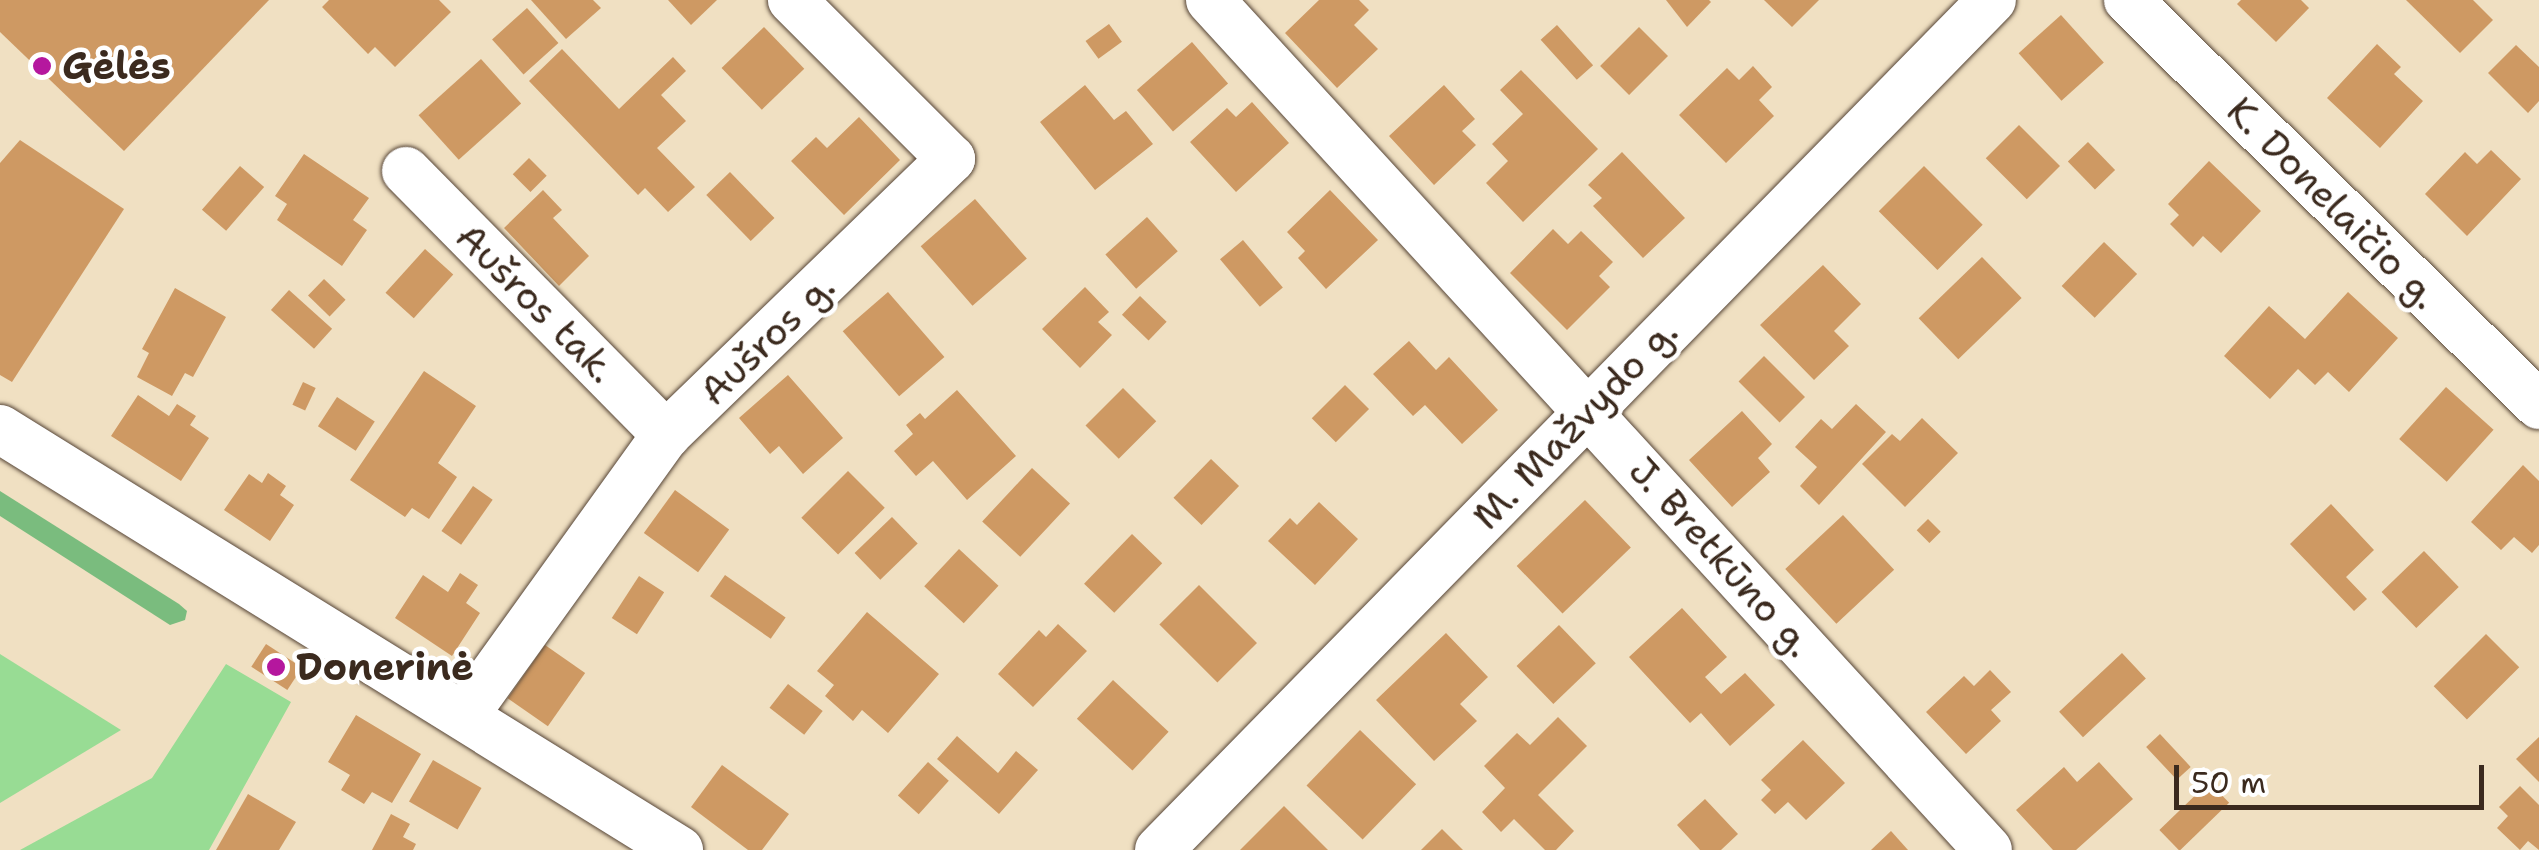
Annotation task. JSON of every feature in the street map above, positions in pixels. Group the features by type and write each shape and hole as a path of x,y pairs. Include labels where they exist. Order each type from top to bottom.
{"street":[{"name":"Aušros g.","path":"466,713 666,435 951,159 792,0"},
{"name":"J. Bretkūno g.","path":"1210,0 1988,850"},
{"name":"M. Mažvydo g.","path":"1159,850 1992,0"},
{"name":"K. Donelaičio g.","path":"2128,0 2539,406"},
{"name":"Aušros tak.","path":"406,171 666,435"},
{"path":"0,429 242,584 466,713 680,850"}],"green space":[{"path":"0,491 179,604 187,611 185,620 170,625 0,516"},
{"path":"0,654 121,730 0,803"},
{"path":"226,664 291,702 209,850 20,850 152,778"}],"building":[{"path":"0,0 269,0 124,151 0,32"},
{"path":"329,0 439,0 451,12 395,67 375,47 368,54 322,7"},
{"path":"531,0 593,0 601,8 566,39"},
{"path":"668,0 717,0 691,25"},
{"path":"1319,0 1359,0 1369,10 1354,25 1378,49 1337,88 1285,33"},
{"path":"1666,0 1709,0 1711,2 1687,27"},
{"path":"1764,0 1819,0 1792,27"},
{"path":"2241,0 2301,0 2309,8 2276,42 2237,4"},
{"path":"2406,0 2473,0 2493,20 2460,53"},
{"path":"527,8 558,43 524,74 492,39"},
{"path":"2061,15 2104,63 2061,101 2019,53"},
{"path":"1109,24 1122,42 1098,59 1086,41"},
{"path":"1557,25 1593,65 1577,80 1541,40"},
{"path":"764,27 804,69 762,110 722,68"},
{"path":"1639,27 1668,56 1629,95 1600,66"},
{"path":"1192,42 1228,84 1173,131 1137,90"},
{"path":"2377,44 2401,67 2394,74 2423,101 2380,148 2327,98"},
{"path":"2516,45 2539,67 2539,101 2528,113 2488,73"},
{"path":"562,49 619,109 673,57 686,71 661,95 686,121 657,148 695,187 668,212 645,188 638,195 529,81"},
{"path":"481,59 521,104 459,160 419,115"},
{"path":"1753,66 1772,87 1759,100 1774,116 1726,163 1679,115 1727,68 1739,80"},
{"path":"1521,70 1598,149 1523,222 1486,183 1508,161 1492,144 1523,114 1500,90"},
{"path":"1085,85 1114,120 1126,111 1153,144 1095,190 1040,122"},
{"path":"1444,85 1475,119 1462,131 1476,145 1434,185 1389,136"},
{"path":"1252,102 1289,143 1236,192 1190,142 1227,108 1236,117"},
{"path":"859,117 900,160 844,215 791,161 816,137 827,148"},
{"path":"2019,125 2060,166 2027,199 1986,158"},
{"path":"20,140 124,209 12,382 0,375 0,163"},
{"path":"2088,142 2115,170 2095,190 2068,161"},
{"path":"2491,150 2521,179 2467,236 2425,194 2465,152 2477,164"},
{"path":"1622,152 1685,218 1643,258 1593,206 1602,198 1588,185"},
{"path":"304,154 369,198 353,220 367,230 342,266 277,220 287,204 275,196"},
{"path":"529,158 547,176 530,192 513,174"},
{"path":"2209,161 2261,211 2221,253 2203,236 2193,247 2170,224 2179,215 2168,204"},
{"path":"240,166 264,187 226,231 202,210"},
{"path":"1924,166 1983,225 1937,270 1879,211"},
{"path":"730,172 774,218 751,241 706,195"},
{"path":"543,190 562,210 553,218 589,256 559,286 504,228"},
{"path":"1330,190 1378,240 1326,289 1298,258 1305,251 1287,232"},
{"path":"975,199 1027,259 972,306 921,246"},
{"path":"1147,217 1178,251 1136,289 1105,254"},
{"path":"1553,229 1568,244 1581,231 1613,262 1599,276 1610,287 1567,330 1510,273"},
{"path":"1243,240 1283,287 1260,307 1220,259"},
{"path":"2104,242 2137,274 2095,318 2062,286"},
{"path":"425,249 453,274 414,318 386,293"},
{"path":"1982,257 2022,298 1958,359 1919,318"},
{"path":"1823,265 1861,304 1834,331 1849,346 1814,380 1760,325"},
{"path":"324,279 346,300 330,316 308,296"},
{"path":"1085,287 1109,312 1098,322 1112,335 1080,368 1042,329"},
{"path":"175,288 226,317 193,377 185,373 172,396 137,377 149,353 142,349"},
{"path":"289,290 332,329 314,349 271,310"},
{"path":"888,292 944,357 899,396 843,331"},
{"path":"2348,292 2398,338 2349,392 2328,372 2315,385 2298,369 2270,399 2224,356 2269,306 2305,339"},
{"path":"1140,296 1167,322 1149,340 1122,315"},
{"path":"1409,341 1436,370 1449,357 1498,410 1462,444 1425,405 1413,416 1373,374"},
{"path":"1764,356 1805,397 1780,422 1739,381"},
{"path":"424,371 476,406 438,463 457,477 429,519 412,508 405,517 350,480"},
{"path":"788,375 843,438 803,474 779,446 770,454 739,418"},
{"path":"303,382 316,388 305,411 292,405"},
{"path":"1345,385 1369,409 1336,442 1312,418"},
{"path":"2446,387 2494,430 2447,482 2399,439"},
{"path":"1123,388 1156,421 1119,459 1086,425"},
{"path":"957,390 1016,456 967,500 933,461 916,476 894,451 913,434 906,425 920,413 925,419"},
{"path":"138,395 169,416 177,404 196,416 190,425 209,438 181,481 111,436"},
{"path":"337,397 375,422 356,451 318,426"},
{"path":"1856,404 1886,432 1819,505 1800,486 1817,467 1795,447 1821,419 1832,429"},
{"path":"1742,411 1772,444 1758,458 1770,472 1732,507 1689,460"},
{"path":"1922,418 1958,453 1905,507 1862,464 1892,434 1900,441"},
{"path":"1211,459 1239,486 1202,525 1173,498"},
{"path":"2523,465 2539,481 2539,545 2532,553 2514,537 2501,550 2471,522"},
{"path":"1032,468 1070,503 1020,557 982,521"},
{"path":"848,471 885,508 838,554 801,518"},
{"path":"268,473 286,486 280,495 294,505 270,541 224,510 249,474 262,483"},
{"path":"473,486 493,500 461,545 441,531"},
{"path":"675,490 729,529 698,572 644,533"},
{"path":"1585,500 1631,547 1563,613 1517,566"},
{"path":"1319,502 1358,539 1315,585 1268,541 1290,518 1297,525"},
{"path":"2331,504 2374,550 2346,577 2367,599 2354,611 2290,544"},
{"path":"1843,515 1894,570 1836,624 1785,569"},
{"path":"892,517 918,544 880,580 855,553"},
{"path":"1928,519 1941,532 1929,543 1917,530"},
{"path":"1132,534 1162,563 1114,613 1084,584"},
{"path":"959,549 998,586 964,623 924,586"},
{"path":"2424,551 2459,587 2416,628 2382,592"},
{"path":"460,573 478,585 466,603 480,613 452,656 395,618 423,575 448,592"},
{"path":"725,575 786,617 771,639 710,596"},
{"path":"639,576 664,592 637,634 612,618"},
{"path":"1199,585 1257,643 1217,683 1159,625"},
{"path":"1682,608 1727,657 1705,677 1721,694 1745,673 1775,705 1730,746 1701,713 1690,723 1629,657"},
{"path":"867,612 939,674 888,733 862,710 853,721 825,696 834,685 817,671"},
{"path":"1058,624 1087,651 1033,707 998,674 1039,630 1046,637"},
{"path":"1559,625 1596,663 1553,704 1517,666"},
{"path":"1446,633 1488,677 1460,704 1477,721 1434,761 1376,700"},
{"path":"2486,634 2519,667 2467,720 2434,686"},
{"name":"Donerinė","path":"266,644 302,667 287,690 251,667"},
{"path":"545,645 585,673 548,726 508,698"},
{"path":"2122,653 2146,679 2083,737 2059,712"},
{"path":"1990,670 2011,692 1991,710 2001,721 1966,754 1926,712 1964,676 1974,686"},
{"path":"1113,680 1169,732 1132,771 1077,719"},
{"path":"788,684 823,711 804,735 770,708"},
{"path":"356,715 421,754 392,803 372,792 364,804 341,790 350,775 328,762"},
{"path":"1558,717 1587,746 1538,795 1574,831 1556,850 1545,850 1514,819 1501,832 1482,812 1505,788 1484,766 1517,733 1530,745"},
{"path":"1360,730 1416,784 1363,840 1307,785"},
{"path":"2160,734 2191,767 2177,780 2146,747"},
{"path":"957,736 998,773 1016,751 1038,770 999,814 937,759"},
{"path":"2539,737 2539,782 2516,759"},
{"path":"1803,740 1845,783 1806,820 1788,802 1775,814 1761,800 1771,790 1761,780"},
{"path":"433,760 481,788 457,830 409,802"},
{"path":"928,762 949,781 919,814 898,795"},
{"path":"2099,762 2133,799 2076,850 2053,850 2016,810 2064,767 2077,782"},
{"path":"722,765 789,814 762,850 748,850 691,807"},
{"path":"2209,782 2229,803 2180,850 2159,830"},
{"path":"2520,786 2539,805 2539,850 2528,841 2520,850 2497,828 2508,816 2499,807"},
{"path":"248,794 296,822 279,850 216,850"},
{"path":"1705,799 1738,834 1721,850 1700,850 1677,825"},
{"path":"1284,806 1328,850 1240,850"},
{"path":"391,814 410,824 403,837 416,844 413,850 372,850"},
{"path":"1442,829 1463,850 1421,850"},
{"path":"1891,831 1908,850 1871,850"}],"place":[{"name":"Gėlės","path":"42,66"},
{"name":"Donerinė","path":"276,667"}]}
